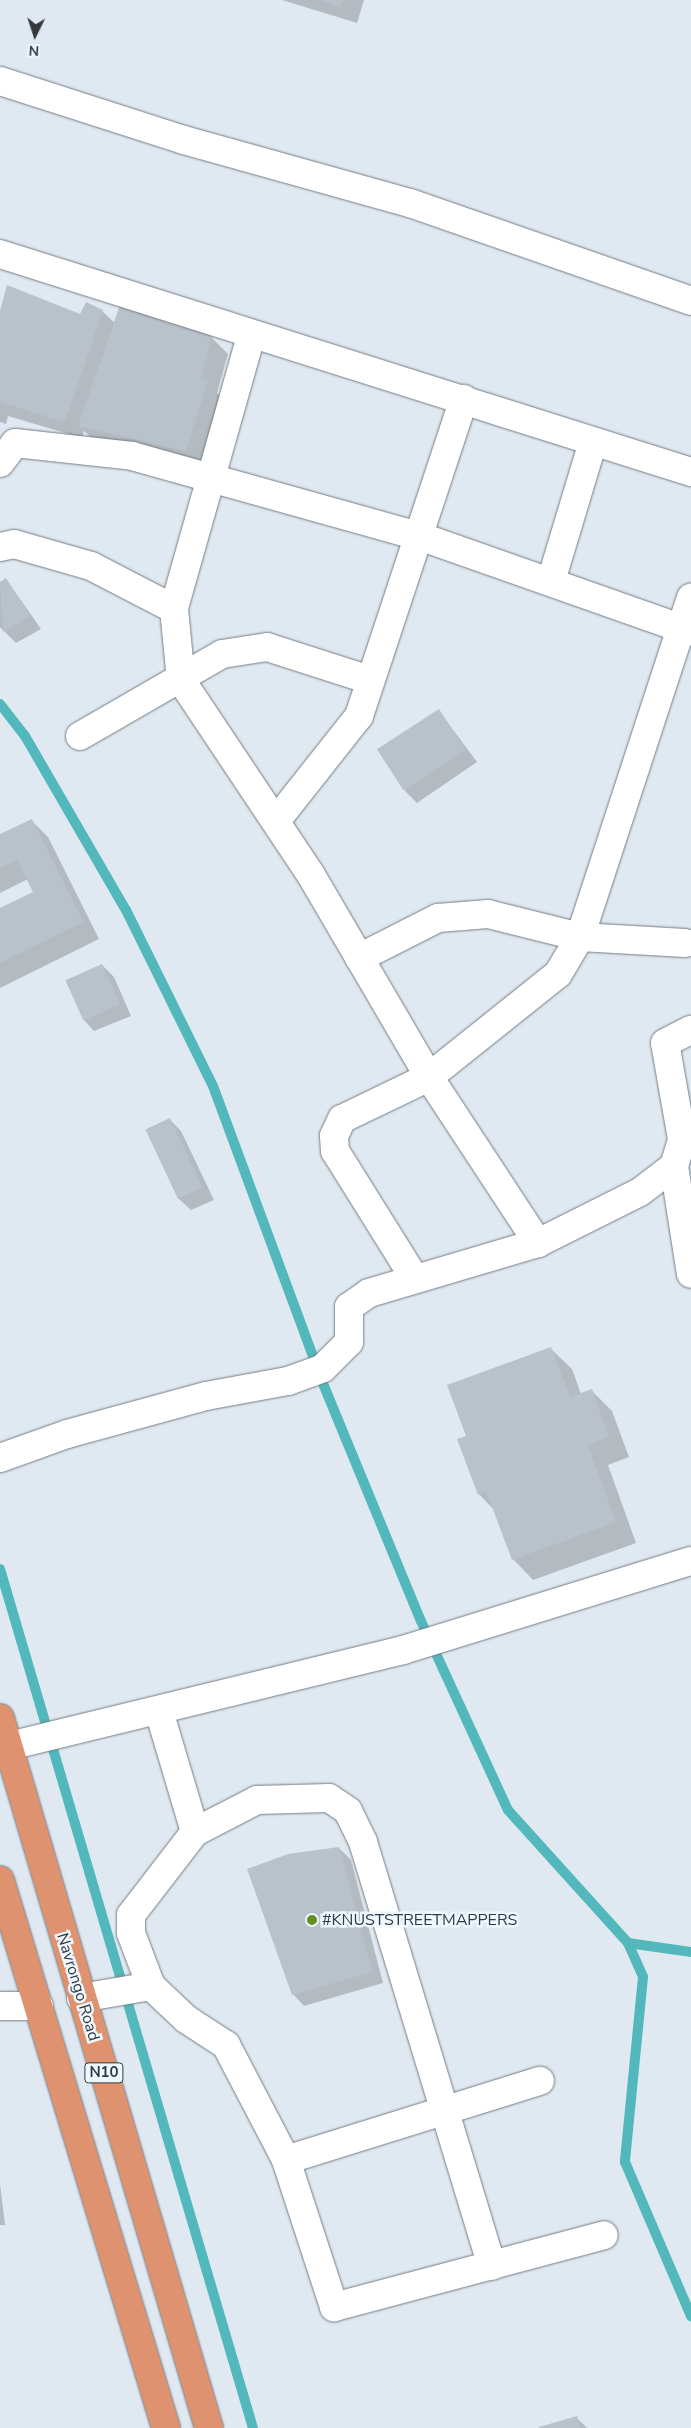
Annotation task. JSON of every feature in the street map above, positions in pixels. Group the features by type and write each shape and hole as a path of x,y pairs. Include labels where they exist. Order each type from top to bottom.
{"highway":[{"name":"Navrongo Road","path":"0,1718 209,2428"},
{"name":"N10","path":"0,1880 166,2428"}],"street":[{"path":"0,81 184,140 410,203 691,301"},
{"path":"0,254 251,336 464,399 691,472"},
{"path":"251,336 174,609 181,680 276,821 429,1077 538,1243"},
{"path":"276,821 359,716 464,399"},
{"path":"551,581 593,442"},
{"path":"0,463 15,443 64,445 132,456 419,536 551,581 686,631"},
{"path":"0,547 14,544 91,566 174,609"},
{"path":"415,1279 336,1151 334,1136 342,1119 429,1077 545,988 580,937 686,631 691,598"},
{"path":"80,736 181,680 222,654 266,647 370,680"},
{"path":"359,958 438,918 488,914 580,937 689,937"},
{"path":"691,1030 665,1043 682,1139 674,1166 691,1274"},
{"path":"0,1458 67,1434 206,1396 288,1381 324,1368 349,1342 349,1307 369,1293 538,1243 640,1192 674,1166"},
{"path":"9,1746 159,1711 403,1650 458,1635 691,1561"},
{"path":"159,1711 195,1832"},
{"path":"492,2266 442,2111 363,1842 348,1811 329,1798 257,1800 195,1832 132,1915 131,1933 151,1986 186,2019 226,2045 286,2160 334,2307 492,2266 604,2235"},
{"path":"81,1998 151,1986"},
{"path":"0,2006 39,2006"},
{"path":"286,2160 540,2081"}],"building":[{"path":"319,0 343,0 340,7"},
{"path":"7,285 80,314 86,302 103,310 65,422 0,402 0,311"},
{"path":"120,305 212,336 201,377 208,381 186,451 78,426"},
{"path":"6,578 30,616 3,632 0,582"},
{"path":"439,709 466,750 404,790 377,749"},
{"path":"32,819 83,922 0,963 0,908 33,892 17,860 0,868 0,834"},
{"path":"102,964 120,1004 83,1020 65,980"},
{"path":"170,1118 203,1188 178,1199 146,1129"},
{"path":"551,1347 570,1397 592,1389 609,1437 588,1445 616,1522 512,1560 486,1491 478,1495 457,1439 466,1436 447,1385"},
{"name":"#KNUSTSTREETMAPPERS","path":"339,1847 372,1972 292,1995 247,1869 288,1854"},
{"path":"577,2416 581,2428 539,2428 539,2427"}],"waterway":[{"path":"0,704 25,736 126,910 213,1086 324,1386 421,1621 508,1810 628,1943 643,1977 625,2162 691,2316"},
{"path":"0,1569 253,2428"},
{"path":"628,1943 691,1952"}],"place":[{"name":"#KNUSTSTREETMAPPERS","path":"312,1920"}]}
